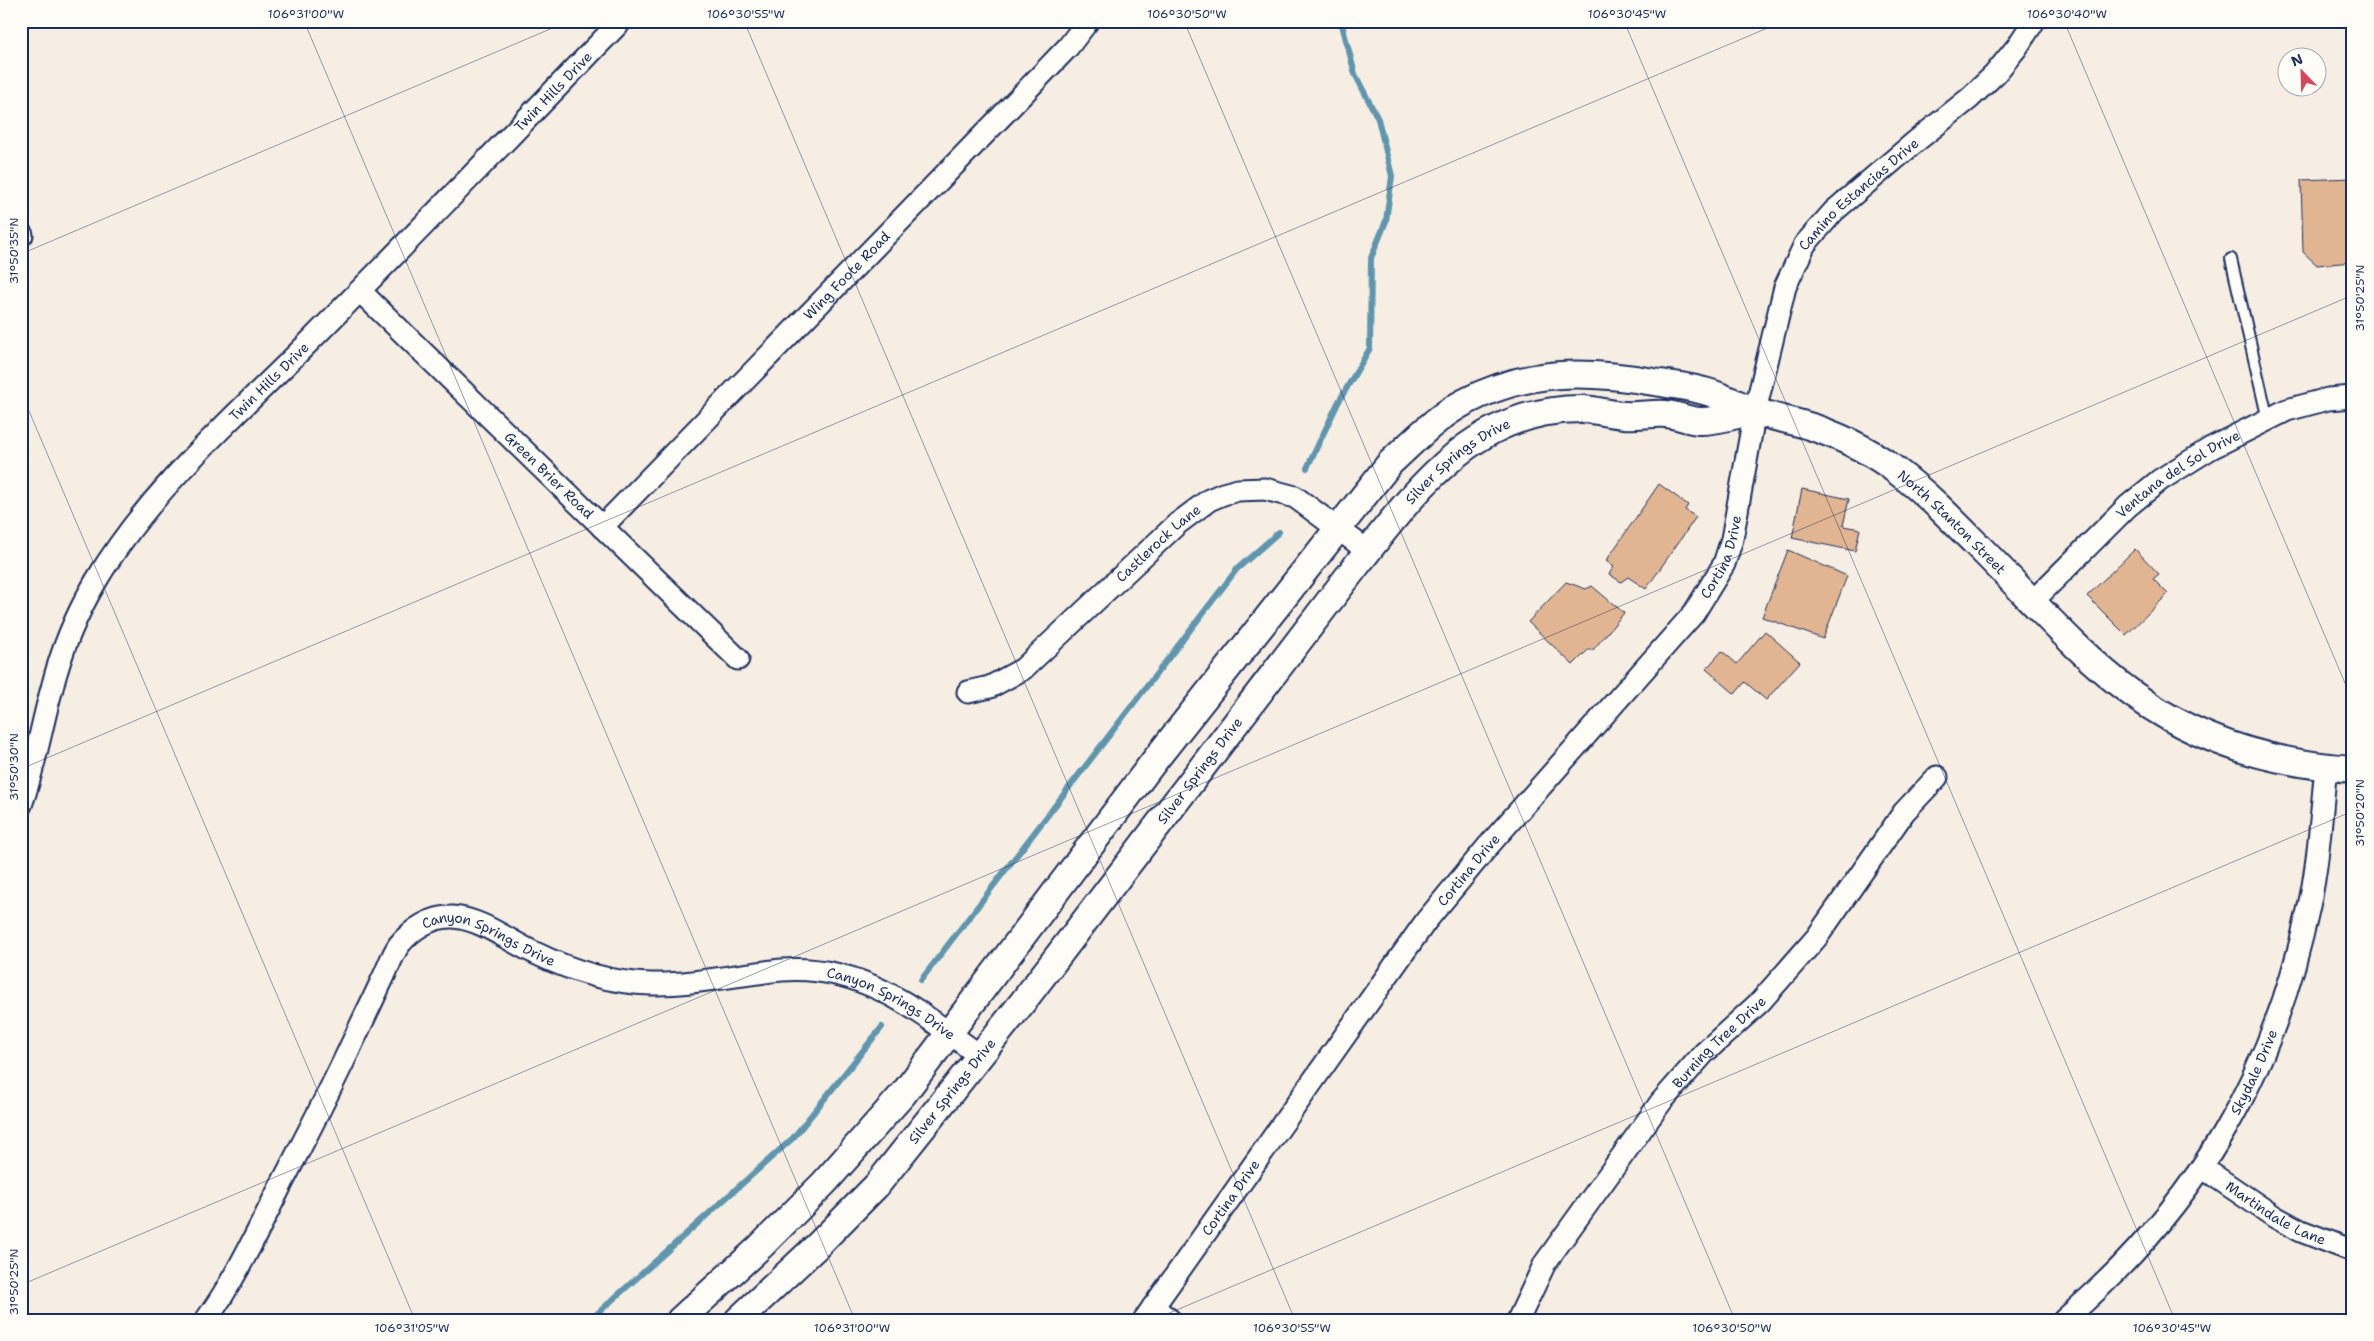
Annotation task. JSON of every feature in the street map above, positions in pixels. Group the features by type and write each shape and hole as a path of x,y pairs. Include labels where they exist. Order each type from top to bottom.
{"street":[{"name":"Twin Hills Drive","path":"21,805 30,781 52,686 71,633 95,584 119,543 160,493 360,291 621,21"},
{"name":"Wing Foote Road","path":"602,527 997,121 1068,47 1088,21"},
{"name":"Camino Estancias Drive","path":"1755,411 1785,287 1805,244 1834,211 1914,142 1970,98 1995,74 2017,48 2034,21"},
{"name":"Green Brier Road","path":"360,291 738,659"},
{"name":"North Stanton Street","path":"1338,527 1390,463 1436,421 1462,404 1507,386 1556,373 1618,375 1713,394 1755,411 1814,427 1859,446 1896,470 1933,500 2098,666 2132,694 2163,714 2194,732 2234,748 2301,765 2353,769"},
{"name":"Ventana del Sol Drive","path":"2033,601 2128,506 2160,480 2211,448 2287,410 2309,403 2353,397"},
{"name":"Silver Springs Drive","path":"738,1320 817,1246 877,1185 980,1056 1368,551 1412,496 1448,459 1480,437 1522,417 1547,412 1583,409 1625,415 1667,414 1700,421 1755,411"},
{"name":"Cortina Drive","path":"1148,1313 1426,921 1489,845 1694,613 1724,564 1732,539 1755,411"},
{"name":"Castlerock Lane","path":"968,692 1004,682 1023,669 1177,524 1208,500 1238,490 1265,488 1277,491 1294,497 1338,527 1368,551"},
{"path":"680,1320 760,1247 842,1164 904,1094 1155,760 1338,527"},
{"name":"Skydale Drive","path":"2064,1320 2100,1288 2151,1235 2203,1168 2222,1138 2252,1081 2274,1030 2292,977 2309,905 2326,768"},
{"name":"Burning Tree Drive","path":"1518,1320 1545,1263 1662,1102 1704,1053 1760,1002 1817,937 1904,812 1937,777"},
{"name":"Canyon Springs Drive","path":"206,1320 217,1305 256,1236 398,948 418,927 443,918 455,917 472,921 534,953 570,968 596,977 624,982 680,983 784,970 826,972 855,978 874,985 906,1003 980,1056"},
{"name":"Martindale Lane","path":"2203,1168 2275,1217 2301,1231 2353,1251"},
{"path":"1148,1313 1170,1320"}],"lane":[{"path":"2231,260 2268,420"}],"building":[{"path":"2353,178 2353,262 2317,265 2303,252 2301,180"},
{"path":"1659,484 1688,505 1685,510 1696,517 1646,589 1628,577 1621,582 1609,574 1614,567 1606,561"},
{"path":"1802,489 1849,499 1843,526 1860,529 1855,551 1792,538"},
{"path":"2135,549 2159,574 2153,579 2168,594 2126,635 2087,596"},
{"path":"1788,550 1847,576 1823,639 1762,617"},
{"path":"1566,582 1586,589 1592,586 1624,613 1593,650 1588,650 1573,665 1528,622"},
{"path":"1765,631 1800,662 1766,700 1745,682 1735,694 1706,669 1722,651 1737,664"}],"waterway":[{"path":"1307,468 1338,403 1370,348 1371,258 1386,221 1392,176 1378,119 1355,74 1341,21"},
{"path":"921,980 1237,569 1279,532"},
{"path":"590,1320 793,1138 882,1027"}]}
